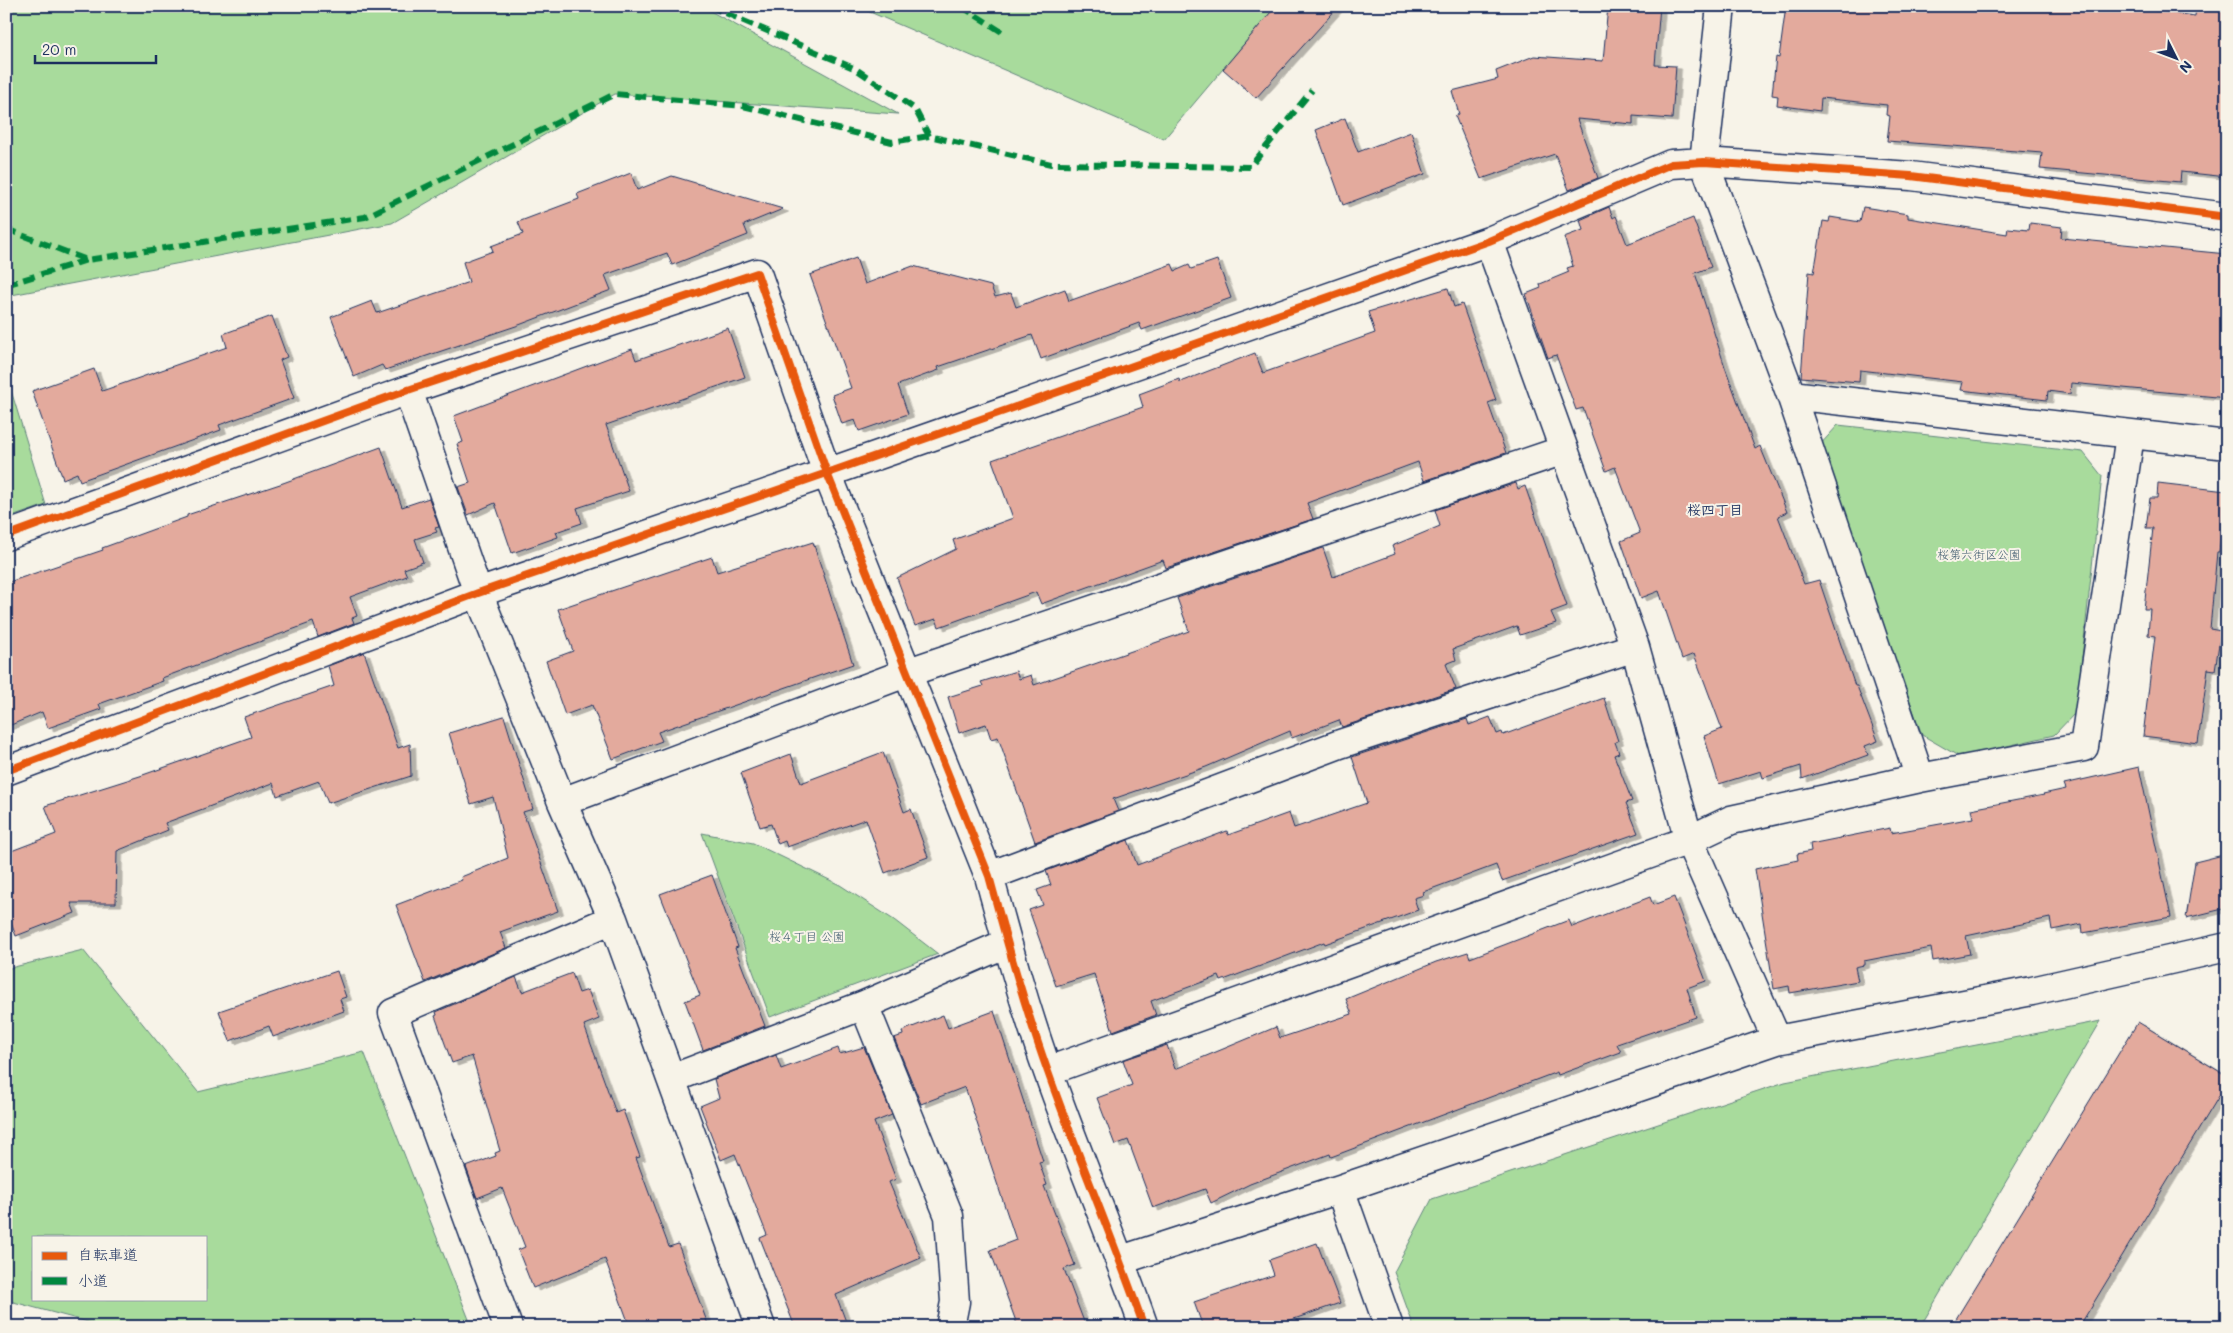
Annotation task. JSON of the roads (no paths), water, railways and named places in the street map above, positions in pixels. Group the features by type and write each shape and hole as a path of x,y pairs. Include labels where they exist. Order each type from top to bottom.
{"street":[{"path":"1721,6 1704,162 1791,395 1920,778"},
{"path":"6,771 478,593 827,473 1489,240 1671,164 1704,162 1911,176 2227,217"},
{"path":"1489,240 1635,647 1689,840 1776,1040"},
{"path":"6,536 408,390 757,273 827,473 989,876 1007,942 1048,1072 1121,1260 1144,1327"},
{"path":"408,390 478,593 562,802 614,920 762,1327"},
{"path":"1791,395 2227,446"},
{"path":"1048,1072 1689,840 1731,820 1920,778 2084,747 2130,436"},
{"path":"562,802 906,673 1564,450"},
{"path":"989,876 1340,744 1635,647"},
{"path":"508,1327 393,1013 614,920"},
{"path":"672,1079 864,1005 1007,942"},
{"path":"1121,1260 1340,1189 1776,1040 2032,991 2227,947"},
{"path":"864,1005 949,1216 956,1302 950,1327"},
{"path":"1340,1189 1389,1327"}],"district":[{"name":"桜四丁目","path":"1715,510"}],"park label":[{"name":"桜第六街区公園","path":"1979,555"},
{"name":"桜４丁目 公園","path":"807,937"}]}
